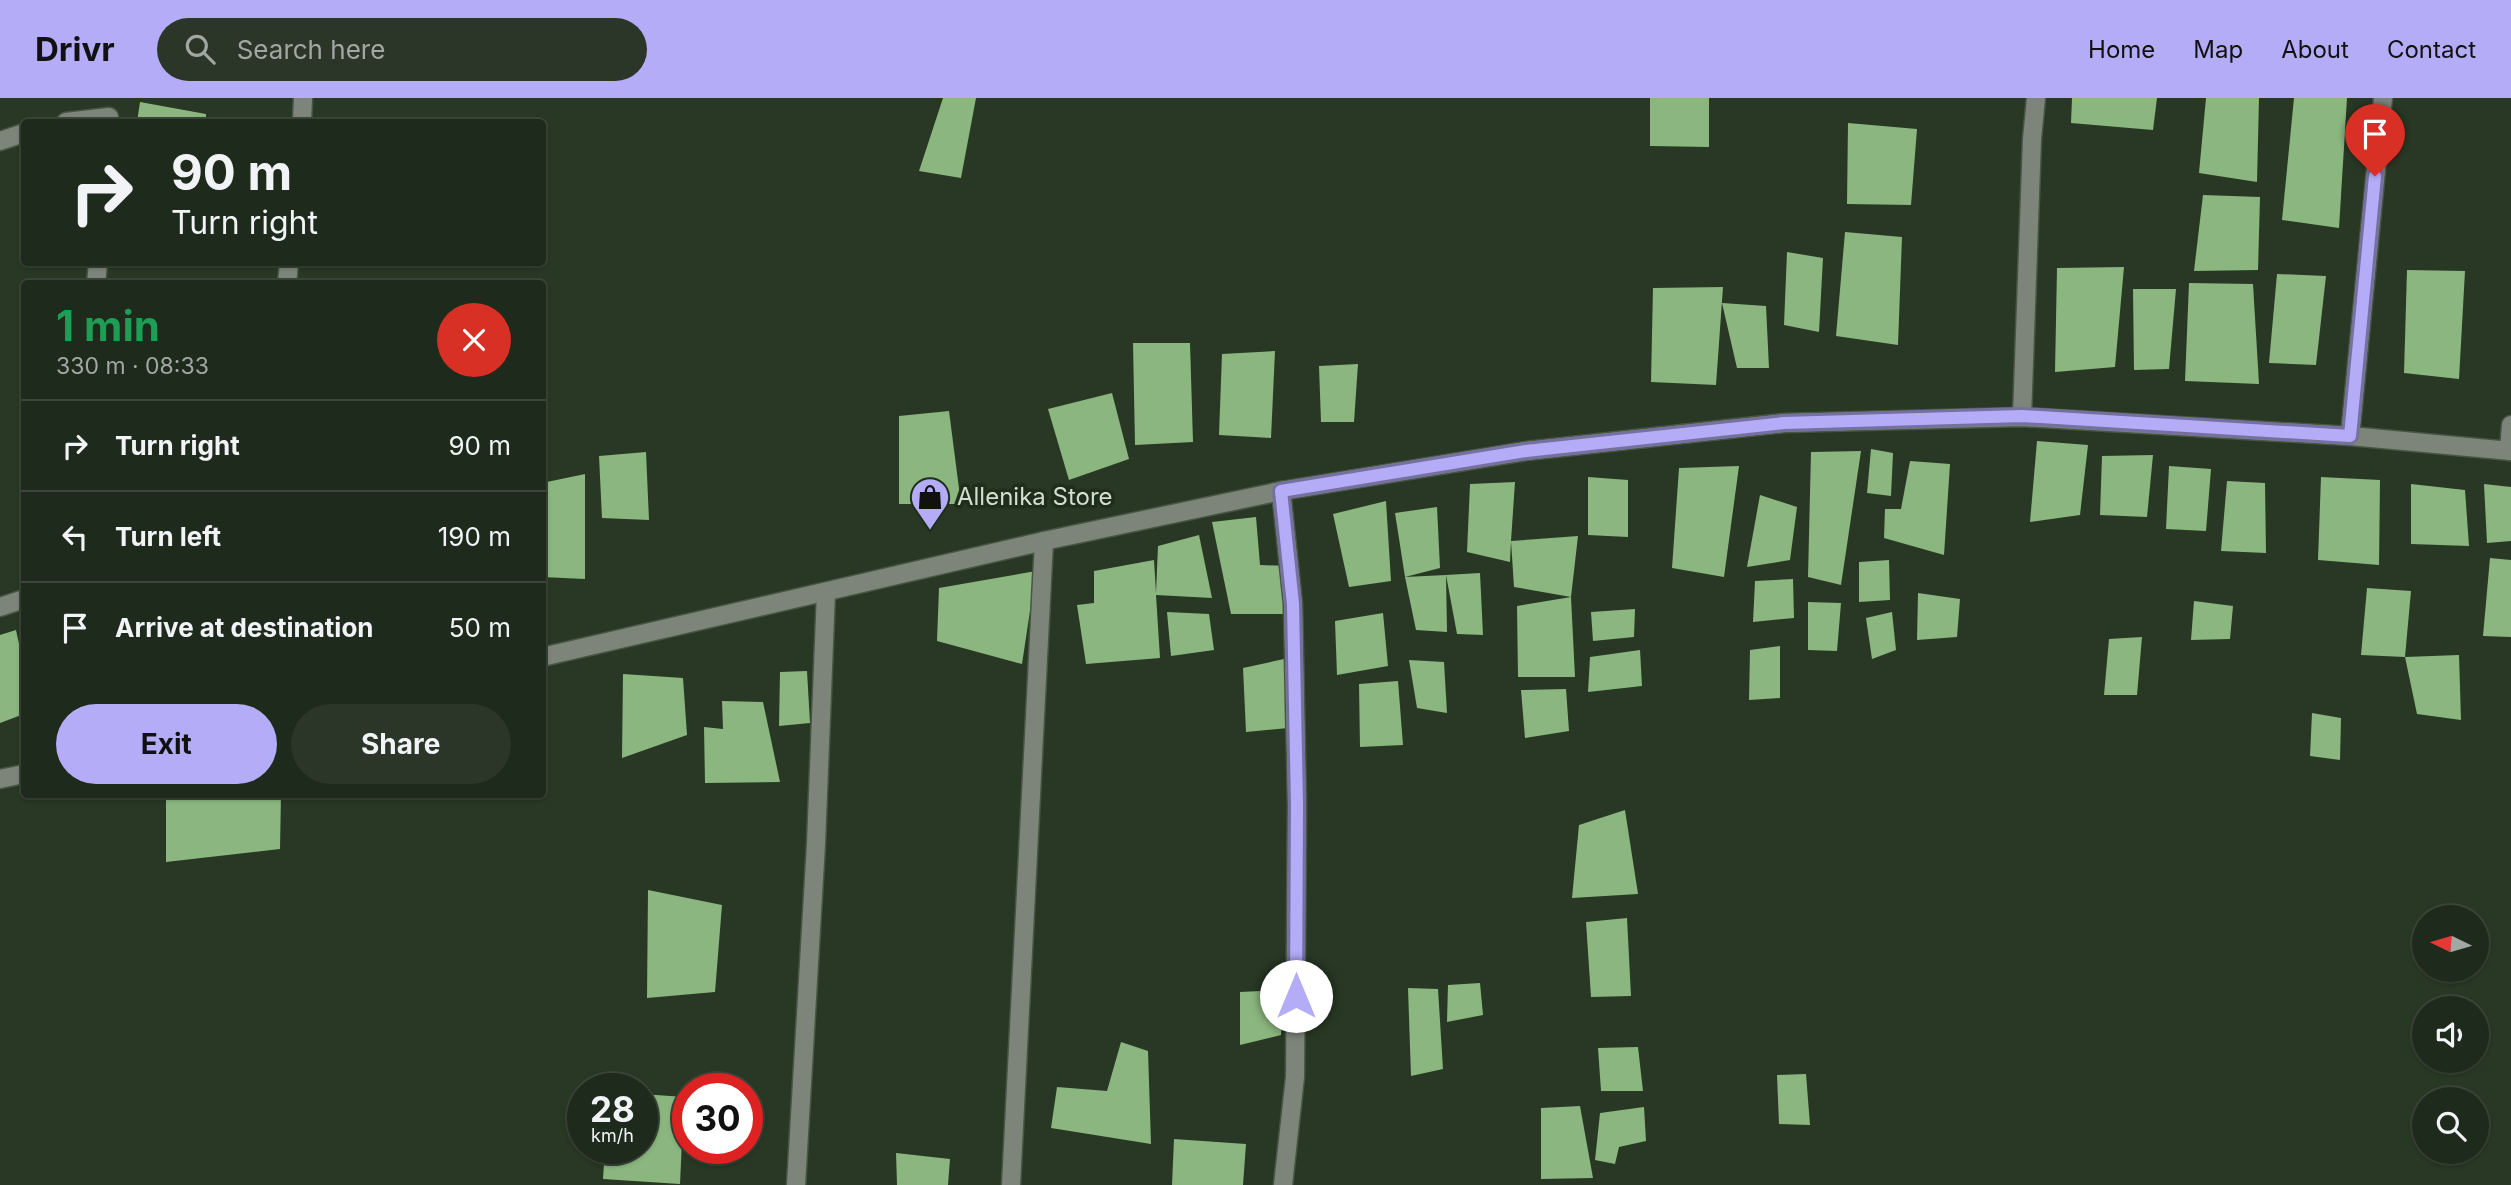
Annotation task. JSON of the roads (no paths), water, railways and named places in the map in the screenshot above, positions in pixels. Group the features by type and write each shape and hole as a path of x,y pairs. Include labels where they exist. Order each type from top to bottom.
{"street":[{"path":"109,119 110,98"},
{"path":"302,119 303,98"},
{"path":"2022,416 2035,98"},
{"path":"2350,436 2383,98"},
{"path":"0,141 21,134"},
{"path":"546,656 1044,541 1281,491 1526,451 1784,423 2022,416 2350,436 2510,451 2511,425"},
{"path":"1281,491 1293,604 1297,805 1295,1077 1283,1185"},
{"path":"1011,1185 1044,541"},
{"path":"796,1185 816,844 826,592"},
{"path":"0,607 21,600"},
{"path":"0,779 21,775"}],"place":[{"name":"Allenika Store","path":"930,531"}]}
